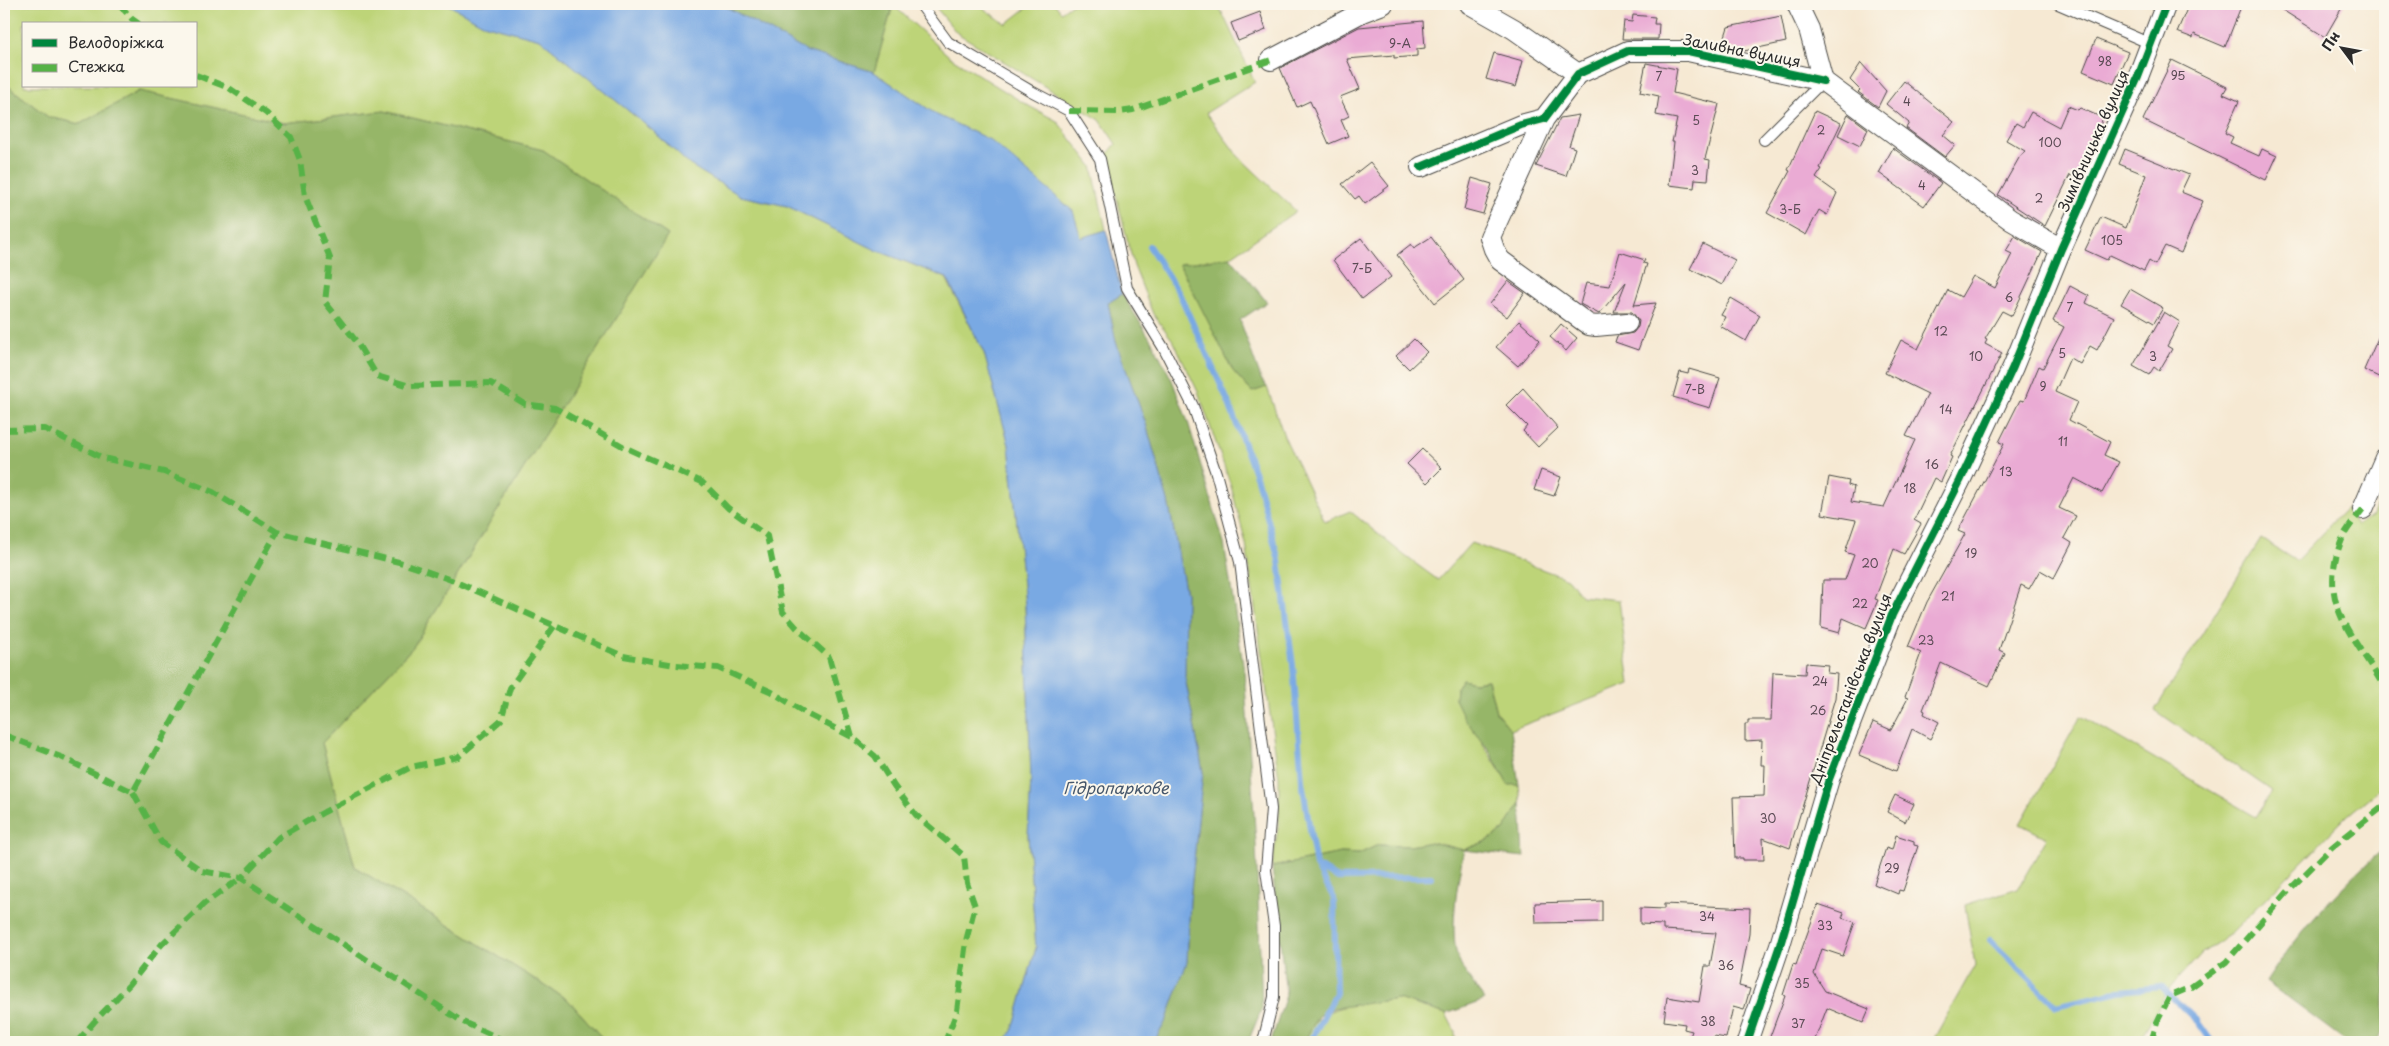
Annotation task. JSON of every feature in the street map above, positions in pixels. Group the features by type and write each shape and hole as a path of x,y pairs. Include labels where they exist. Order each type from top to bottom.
{"street":[{"path":"1271,60 1362,12 1383,4"},
{"path":"1470,4 1514,29 1578,74"},
{"name":"Заливна вулиця","path":"1797,4 1809,29 1822,82"},
{"name":"Зимівницька вулиця","path":"2061,249 2138,77 2166,4"},
{"name":"Заливна вулиця","path":"1627,323 1589,325 1500,260 1490,237 1544,119 1578,74 1628,52 1688,51 1822,82 2011,220 2061,249"},
{"path":"1421,167 1521,125 1544,119"},
{"name":"Дніпрельстанівська вулиця","path":"1747,1042 1780,945 1829,779 1892,615 1960,481 2014,367 2061,249"},
{"path":"2363,509 2385,458"}],"lane":[{"path":"920,4 948,42 1031,92 1068,111 1100,158 1127,288 1163,347 1193,406 1216,473 1240,562 1271,809 1266,870 1274,926 1274,997 1262,1042"},
{"path":"2058,4 2151,44"},
{"path":"1764,140 1822,82"}],"green space":[{"path":"4,4 447,4 483,24 540,39 652,130 690,165 741,196 787,206 876,250 946,278 984,353 1009,445 1025,605 1031,779 1028,836 1036,948 1013,1029 1005,1042 606,1042 568,1000 355,867 322,743 413,647 668,235 543,150 384,111 284,123 139,91 80,124 48,117 4,83"},
{"path":"721,4 893,5 874,72 806,51"},
{"path":"933,4 977,4 1006,24 1032,4 1055,4 1061,12 1072,4 1218,4 1255,82 1206,113 1238,156 1296,211 1230,257 1180,264 1233,371 1252,392 1267,387 1284,436 1325,522 1350,511 1438,580 1471,543 1568,579 1581,596 1619,600 1630,684 1511,730 1496,712 1488,680 1474,682 1462,679 1456,689 1455,699 1508,784 1519,785 1521,803 1504,830 1487,841 1463,850 1431,842 1410,846 1378,845 1359,854 1341,853 1272,867 1279,821 1279,778 1246,544 1231,486 1199,394 1174,342 1153,314 1134,266 1106,156 1116,144 1100,120 957,33"},
{"path":"893,5 950,57 1027,105 1057,121 1092,166 1106,230 1081,238 990,140 937,115 874,72"},
{"path":"4,83 48,117 80,124 139,91 284,123 384,111 543,150 668,235 413,647 322,743 355,867 568,1000 606,1042 4,1042"},
{"path":"1230,257 1267,302 1240,320 1261,379 1267,387 1252,392 1233,371 1179,264"},
{"path":"1122,294 1153,343 1172,380 1188,422 1224,543 1244,670 1256,843 1262,1008 1248,1042 1154,1042 1167,1019 1187,962 1190,900 1203,772 1185,677 1186,594 1168,501 1146,424 1116,342 1108,303"},
{"path":"2385,481 2385,784 2348,815 2232,933 2202,953 2170,988 2138,1042 1932,1042 1975,965 1965,905 2018,888 2047,838 2020,824 2081,716 2256,817 2272,791 2155,710 2261,539 2296,561 2346,508 2357,526 2373,515"},
{"path":"1462,679 1474,682 1488,680 1496,712 1511,730 1519,785 1508,785 1489,750 1464,718 1455,699 1456,689"},
{"path":"1521,803 1524,857 1464,850 1487,841 1504,830"},
{"path":"1431,842 1464,850 1455,906 1454,937 1459,961 1485,1000 1446,1014 1398,999 1334,1008 1318,1016 1304,1042 1271,1042 1286,995 1272,867 1341,853 1359,854 1378,845 1410,846"},
{"path":"2385,848 2385,1030 2376,1042 2347,1042 2266,982 2305,929 2337,893"},
{"path":"1398,999 1446,1014 1455,1031 1455,1042 1304,1042 1310,1028 1319,1018 1330,1012 1355,1004"}],"water":[{"name":"Гідропаркове","path":"447,4 721,4 806,51 874,72 937,115 990,140 1073,211 1081,238 1106,230 1122,294 1108,303 1116,342 1146,424 1168,501 1186,594 1185,677 1203,772 1190,900 1187,962 1167,1019 1154,1042 1005,1042 1013,1029 1036,948 1028,836 1031,779 1025,605 1009,445 984,353 947,278 876,250 787,206 741,196 690,165 652,130 540,39 483,24"}],"building":[{"path":"2189,4 2242,4 2225,47 2194,34 2193,38 2177,32"},
{"path":"2273,4 2344,4 2325,37"},
{"path":"1260,12 1266,30 1238,41 1231,23"},
{"path":"1633,15 1655,17 1654,24 1659,24 1658,39 1622,39 1624,21 1632,22"},
{"path":"1781,16 1786,42 1744,51 1722,46 1728,27"},
{"path":"1423,21 1425,48 1417,49 1417,56 1394,58 1394,55 1347,59 1360,89 1340,97 1349,116 1341,120 1348,136 1329,144 1310,101 1297,107 1280,68 1359,27"},
{"path":"2096,39 2128,52 2114,84 2083,71"},
{"path":"1494,53 1523,61 1516,87 1486,79"},
{"path":"2172,60 2227,87 2223,94 2239,101 2225,133 2233,137 2230,143 2259,156 2262,149 2277,156 2266,180 2143,120"},
{"path":"1646,63 1677,69 1673,93 1719,104 1705,159 1710,160 1708,180 1695,179 1694,188 1669,185 1674,142 1672,142 1677,119 1656,115 1659,96 1640,92"},
{"path":"1861,63 1886,91 1878,107 1858,92 1860,90 1850,80"},
{"path":"1904,81 1954,122 1943,135 1955,145 1945,157 1906,128 1909,123 1886,104"},
{"path":"2068,106 2078,110 2080,108 2103,118 2078,178 2070,175 2045,226 1998,195 2025,151 2006,140 2016,123 2023,127 2031,112 2059,127"},
{"path":"1815,111 1841,123 1820,168 1822,169 1816,178 1837,193 1827,215 1819,210 1806,235 1767,213 1790,171 1788,170"},
{"path":"1848,114 1868,129 1860,146 1838,135"},
{"path":"1579,115 1569,146 1575,148 1566,176 1536,166 1560,118"},
{"path":"1893,148 1941,183 1924,206 1879,173"},
{"path":"2125,149 2189,175 2181,192 2203,201 2181,253 2165,246 2155,265 2149,261 2144,271 2110,255 2107,260 2085,250 2101,217 2126,228 2146,175 2119,164"},
{"path":"1370,162 1389,186 1365,204 1359,196 1355,199 1342,184"},
{"path":"1472,178 1492,184 1483,214 1464,209"},
{"path":"2015,236 2042,252 2012,316 2002,311 1985,339 1987,340 1985,344 2002,353 1950,456 1952,457 1941,482 1934,478 1914,520 1921,524 1904,554 1894,549 1875,599 1878,600 1866,628 1843,618 1839,633 1821,628 1823,580 1845,580 1854,555 1845,552 1856,520 1822,514 1829,477 1849,481 1848,485 1854,487 1851,502 1884,507 1915,440 1906,436 1928,394 1885,373 1901,340 1918,349 1948,290 1961,297 1973,276 1995,288 2012,254 2006,251"},
{"path":"1431,237 1464,280 1435,303 1397,255 1411,244 1414,248"},
{"path":"1361,238 1391,277 1362,299 1333,260"},
{"path":"1703,244 1735,260 1722,285 1690,269"},
{"path":"1620,252 1645,260 1643,263 1647,264 1634,305 1656,303 1638,350 1615,342 1617,336 1633,333 1638,327 1639,321 1632,312 1614,312 1626,282 1599,314 1580,304 1586,283 1610,286"},
{"path":"1508,281 1525,293 1507,317 1490,304"},
{"path":"2070,286 2089,296 2086,303 2114,317 2097,350 2090,346 2080,364 2070,358 2055,392 2077,402 2069,420 2110,442 2104,455 2119,462 2102,493 2074,478 2059,508 2076,516 2064,538 2072,543 2054,578 2040,570 2029,589 2021,585 1999,650 2005,653 1989,686 1941,663 1923,710 1925,711 1924,714 1939,722 1930,739 1912,729 1896,771 1859,755 1873,722 1891,730 1908,698 1905,697 1921,653 1908,647 1927,602 1965,534 1958,531 2004,444 1999,442 2020,400 2024,401 2039,366 2043,368 2064,327 2053,321"},
{"path":"2130,289 2163,308 2154,323 2121,304"},
{"path":"1731,298 1760,315 1746,341 1720,326 1725,317 1721,315"},
{"path":"2164,312 2180,322 2167,346 2172,349 2159,371 2154,367 2149,375 2133,366"},
{"path":"1519,321 1540,340 1518,366 1496,347"},
{"path":"2385,322 2385,380 2364,370"},
{"path":"1561,324 1577,338 1566,351 1550,337"},
{"path":"1414,339 1427,352 1409,369 1396,356"},
{"path":"1689,369 1720,378 1710,408 1673,397 1680,372 1688,374"},
{"path":"1523,388 1558,428 1538,447 1523,431 1527,426 1506,405"},
{"path":"1422,449 1442,468 1427,483 1407,464"},
{"path":"1541,470 1561,477 1554,496 1534,490"},
{"path":"1806,663 1828,665 1827,673 1837,674 1835,698 1790,848 1763,838 1764,860 1735,858 1733,797 1764,796 1765,765 1761,765 1762,740 1745,741 1745,724 1748,724 1748,720 1771,720 1773,672 1805,674"},
{"path":"1895,795 1914,804 1905,822 1887,812"},
{"path":"1896,835 1914,841 1914,845 1918,846 1903,891 1899,890 1898,894 1874,884 1886,848 1892,850"},
{"path":"1602,901 1602,922 1536,923 1535,903"},
{"path":"1664,904 1750,908 1749,934 1739,986 1750,989 1744,1010 1733,1007 1726,1038 1714,1036 1712,1042 1688,1042 1692,1031 1684,1029 1685,1024 1664,1021 1667,997 1699,1002 1705,966 1710,966 1716,933 1663,930 1663,925 1640,924 1640,908 1664,909"},
{"path":"1818,904 1844,913 1842,918 1855,922 1843,956 1822,949 1814,974 1825,991 1869,1009 1863,1023 1827,1008 1814,1042 1768,1042 1785,996 1783,995 1793,964 1796,965"}],"waterway":[{"path":"1149,246 1179,293 1228,401 1257,479 1279,561 1293,665 1302,781 1316,866 1334,898 1336,993 1310,1042"},
{"path":"1318,867 1338,878 1431,877"},
{"path":"1990,940 2056,1006 2120,991 2161,987 2197,1021 2212,1042"}],"marked path":[{"path":"119,4 136,22"},
{"path":"1069,111 1119,112 1133,110 1271,60"},
{"path":"198,76 229,88 266,113 291,137 300,160 305,196 330,258 325,302 356,341 377,376 410,386 491,383 525,404 555,408 626,448 702,482 728,508 767,536 783,612 797,628 829,657 852,737"},
{"path":"4,430 45,429 103,458 164,472 213,492 277,532 403,563 454,581 623,656 675,665 718,668 772,692 807,714 852,737 875,756 894,786 916,815 964,856 967,883 975,906 966,941 957,1011 945,1042"},
{"path":"2363,509 2343,537 2335,561 2333,582 2336,601 2342,618 2385,689"},
{"path":"4,735 61,757 133,792 277,532"},
{"path":"507,1042 463,1022 241,878 279,837 411,767 458,757 501,720 510,688 555,625"},
{"path":"133,792 161,842 202,871 241,878"},
{"path":"2151,1042 2157,1022 2170,996 2191,987 2226,962 2293,886 2332,847 2385,805"},
{"path":"77,1042 129,985 162,944 205,903 241,878"}],"cycle path":[{"path":"1747,1042 1780,945 1829,779 1892,615 1960,481 2013,367 2061,249 2138,77 2166,4"},
{"path":"1421,167 1521,125 1544,119 1578,74 1628,51 1688,51 1823,81"}]}
